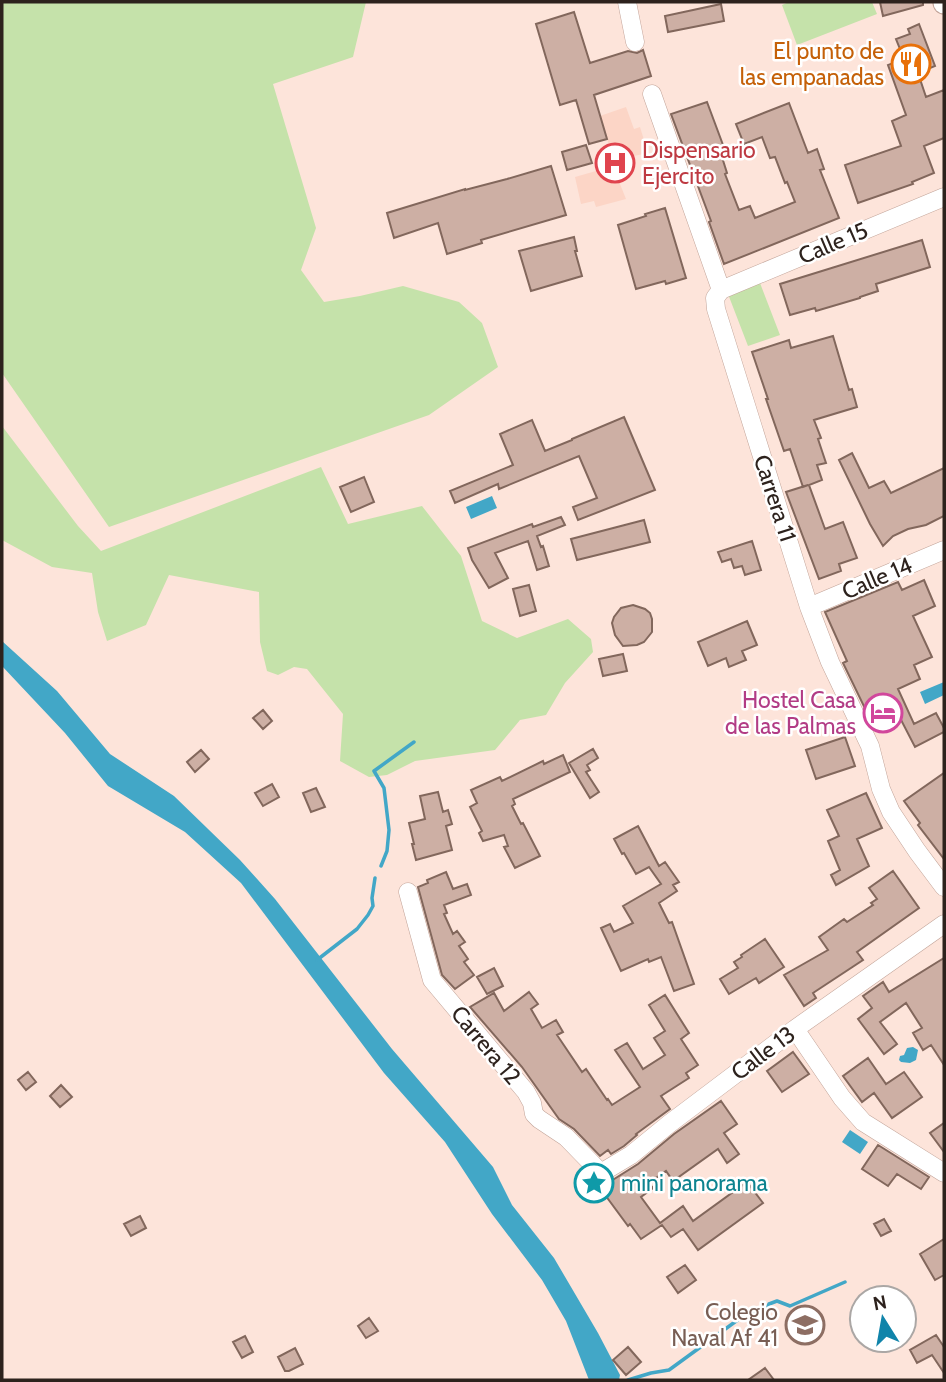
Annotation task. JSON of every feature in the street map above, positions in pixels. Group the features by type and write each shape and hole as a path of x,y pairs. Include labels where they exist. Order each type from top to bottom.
{"street":[{"path":"627,2 635,42"},
{"name":"Carrera 11","path":"652,93 721,290 715,298 716,309 809,607 830,662 870,746 881,789 891,812 944,887"},
{"name":"Calle 15","path":"721,290 944,197"},
{"name":"Calle 14","path":"809,607 944,550"},
{"name":"Carrera 12","path":"408,892 432,980 526,1092 534,1114 566,1137 601,1173"},
{"name":"Calle 13","path":"584,1186 631,1155 795,1029 944,924"},
{"path":"795,1029 842,1098 863,1122 944,1173"}],"shaded area":[{"name":"Dispensario Ejercito","path":"626,107 634,129 640,127 648,153 634,156 620,184 626,199 596,207 594,201 581,204 575,177 596,171 609,145 600,116"}],"green space":[{"path":"2,2 366,2 353,57 273,84 316,228 301,270 324,302 403,286 459,302 482,323 498,367 429,415 109,527 2,373"},
{"path":"789,2 872,2 877,14 797,45 782,5"},
{"path":"760,283 780,335 748,346 728,294"},
{"path":"2,426 78,526 101,551 321,467 348,524 422,506 461,556 482,621 517,638 568,619 591,639 593,652 565,683 546,715 520,720 495,750 415,761 387,775 369,777 340,761 343,714 307,669 294,667 278,675 267,671 260,642 259,592 169,575 146,625 107,641 98,612 92,573 52,567 2,540"}],"water":[{"path":"492,496 497,508 471,519 466,507"},
{"path":"2,641 57,691 110,754 174,796 240,860 275,899 392,1049 493,1167 512,1205 554,1258 598,1333 620,1375 619,1380 589,1380 566,1321 542,1280 492,1214 445,1142 384,1073 241,883 185,832 108,786 65,733 2,666"},
{"path":"944,682 944,695 925,704 920,692"},
{"path":"907,1048 918,1050 916,1060 910,1063 901,1062 900,1056 904,1055"},
{"path":"850,1130 868,1142 860,1154 842,1142"}],"building":[{"path":"880,2 923,2 923,5 883,16"},
{"path":"721,4 724,21 668,32 665,16"},
{"path":"574,12 590,63 628,51 637,53 643,50 651,76 594,95 607,139 589,144 576,100 560,105 536,24"},
{"path":"919,24 935,66 918,73 926,97 944,90 944,138 924,146 934,173 912,182 913,184 858,203 845,165 901,146 892,121 906,115 888,65 904,59 896,39 910,34 908,29"},
{"path":"707,102 726,153 721,154 727,173 725,174 739,210 750,206 755,218 795,202 775,157 770,158 762,137 744,144 736,124 789,103 808,153 817,149 824,169 820,170 839,218 724,264 671,114"},
{"path":"586,145 592,163 567,170 562,152"},
{"path":"551,166 566,215 481,240 482,243 447,254 438,223 394,238 387,213"},
{"path":"665,208 686,278 636,289 618,225"},
{"path":"574,237 582,276 531,291 519,251"},
{"path":"922,240 930,267 876,284 878,291 860,298 816,311 815,308 790,315 780,284"},
{"path":"833,336 849,390 852,389 857,407 814,420 826,463 817,465 822,480 809,485 825,529 843,522 857,558 839,564 841,571 819,579 786,492 803,487 790,449 784,451 752,352 789,340 791,348"},
{"path":"624,417 655,490 578,520 573,507 597,498 579,456 499,489 498,484 455,503 450,491 513,465 500,434 532,420 545,451"},
{"path":"852,453 869,488 884,481 891,493 944,468 944,516 893,536 883,546 839,460"},
{"path":"364,477 374,502 351,512 340,487"},
{"path":"561,517 565,525 537,536 549,566 537,570 528,541 495,553 508,578 489,588 468,548 532,524 533,527"},
{"path":"644,520 650,542 577,560 571,539"},
{"path":"752,541 761,570 745,575 742,566 734,568 731,559 722,562 718,552"},
{"path":"924,580 935,606 913,616 932,657 914,665 920,679 898,689 914,724 936,713 944,732 915,747 898,714 873,725 843,663 847,661 825,612 898,582 902,590"},
{"path":"529,585 536,611 520,616 513,589"},
{"path":"633,605 650,613 652,632 644,642 623,646 615,635 612,623 621,608"},
{"path":"747,621 757,645 742,651 746,660 729,667 726,658 708,666 698,642"},
{"path":"623,654 627,671 603,676 599,659"},
{"path":"263,710 272,721 263,729 253,718"},
{"path":"845,737 855,766 816,779 806,750"},
{"path":"593,749 598,758 587,765 590,770 586,772 599,792 590,798 569,763"},
{"path":"201,750 209,759 195,772 187,762"},
{"path":"563,755 570,772 513,799 515,804 512,806 540,856 515,868 504,847 508,846 504,835 483,841 479,833 482,831 470,807 477,803 471,790 500,777 502,781 543,761 544,764"},
{"path":"944,773 944,859 918,825 920,823 904,801"},
{"path":"272,784 279,797 263,806 255,793"},
{"path":"316,788 325,807 311,812 303,793"},
{"path":"438,792 443,812 448,810 452,824 446,826 452,850 416,860 409,823 425,819 420,796"},
{"path":"866,793 882,828 857,839 869,866 836,885 831,875 840,870 828,841 839,836 827,810"},
{"path":"638,826 659,866 665,862 679,882 673,885 677,891 659,903 669,923 672,922 694,984 674,991 661,957 649,962 648,959 621,971 601,928 610,924 614,932 633,923 623,906 661,884 649,867 636,874 614,839"},
{"path":"893,871 919,908 857,952 863,960 813,993 816,998 804,1006 784,975 828,950 819,937 844,919 847,922 873,905 871,903 877,899 869,888"},
{"path":"446,872 453,889 467,884 471,895 444,905 447,913 444,914 453,934 457,931 465,942 459,946 468,959 464,962 474,975 455,989 442,975 418,887"},
{"path":"765,939 784,967 759,983 756,978 729,994 720,979 738,968 734,962 742,957 741,955"},
{"path":"944,958 944,1065 931,1045 923,1050 913,1033 922,1028 906,1003 880,1022 897,1044 884,1054 858,1019 872,1008 863,996 883,982 889,992"},
{"path":"494,968 503,986 487,994 477,977"},
{"path":"529,992 538,1004 531,1009 542,1028 556,1020 563,1032 557,1035 582,1072 586,1069 612,1105 640,1087 615,1050 627,1043 643,1069 665,1055 654,1038 665,1031 649,1005 665,995 689,1033 681,1039 698,1065 686,1073 689,1078 661,1096 670,1109 624,1146 611,1154 608,1150 600,1156 574,1129 559,1119 522,1067 470,1007 494,993 504,1011"},
{"path":"793,1052 809,1074 782,1092 767,1071"},
{"path":"868,1058 886,1084 904,1072 922,1097 892,1118 874,1093 862,1102 843,1076"},
{"path":"28,1072 36,1082 26,1090 18,1080"},
{"path":"61,1085 72,1097 60,1107 50,1096"},
{"path":"721,1101 737,1124 724,1133 739,1154 727,1163 718,1149 673,1181 666,1171 649,1183 653,1188 641,1197 660,1223 683,1206 693,1221 747,1182 763,1203 698,1250 683,1229 671,1237 662,1225 641,1239 600,1188 638,1164 674,1134"},
{"path":"944,1123 944,1152 930,1133"},
{"path":"878,1145 929,1177 921,1189 897,1174 888,1186 862,1169"},
{"path":"140,1216 146,1228 131,1236 124,1224"},
{"path":"884,1219 891,1231 881,1236 874,1224"},
{"path":"944,1239 944,1275 935,1280 920,1254"},
{"path":"685,1265 696,1280 678,1293 667,1277"},
{"path":"369,1318 378,1331 366,1338 358,1326"},
{"path":"936,1335 944,1347 944,1373 932,1355 917,1363 912,1354 918,1354 918,1345"},
{"path":"245,1336 253,1352 242,1358 233,1342"},
{"path":"628,1347 641,1362 626,1375 613,1360"},
{"path":"295,1348 303,1364 285,1371 278,1357"},
{"path":"765,1368 774,1380 748,1380"}],"waterway":[{"path":"381,866 387,851 389,830 384,788 374,771 414,742"},
{"path":"317,960 357,929 368,915 373,906 375,878"},
{"path":"628,1380 669,1370 750,1311 761,1312 777,1301 790,1306 845,1282"}],"place":[{"name":"El punto de las empanadas","path":"911,64"},
{"name":"Dispensario Ejercito","path":"615,163"},
{"name":"Hostel Casa de las Palmas","path":"883,713"},
{"name":"mini panorama","path":"594,1183"},
{"name":"Colegio Naval Af 41","path":"805,1325"}]}
